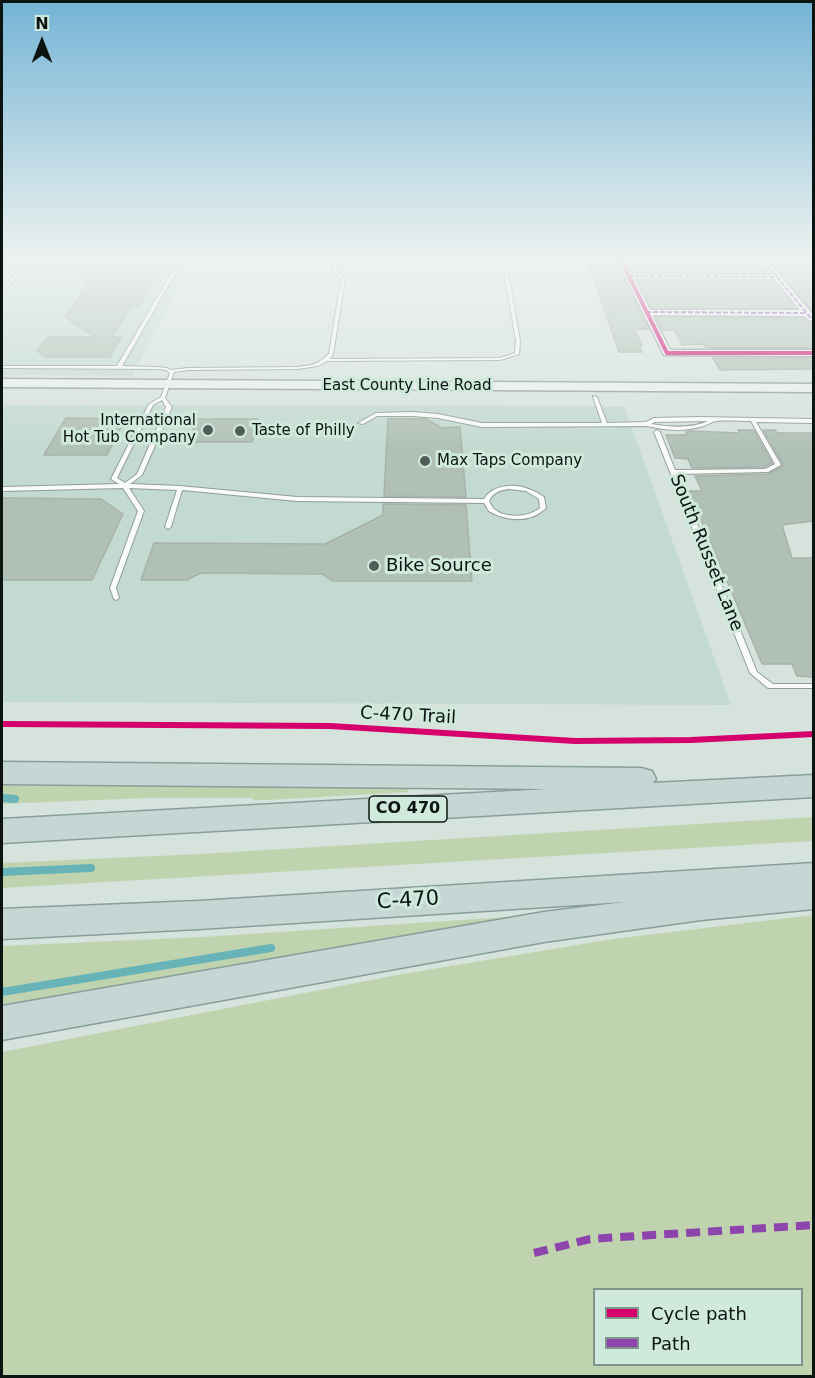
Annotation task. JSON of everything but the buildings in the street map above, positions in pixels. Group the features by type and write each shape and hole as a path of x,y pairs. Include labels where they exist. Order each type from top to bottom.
{"highway":[{"path":"2,773 687,780 813,776"},
{"name":"CO 470","path":"2,831 813,786"},
{"name":"C-470","path":"2,924 199,915 813,876"},
{"path":"2,1023 525,930 633,914 813,895"}],"main road":[{"name":"East County Line Road","path":"2,383 170,378 813,388"},
{"name":"East County Line Road","path":"97,398 813,398"}],"street":[{"path":"652,324 667,353 813,353"}],"lane":[{"path":"119,367 144,324"},
{"path":"328,360 336,324"},
{"path":"116,598 113,588 141,511 125,486 114,479 151,404 163,398 170,378 188,369 297,368 314,366 328,360 500,359 518,354 515,324"},
{"path":"2,366 162,368 170,378"},
{"path":"595,397 605,425"},
{"path":"125,486 139,475 169,406 163,398"},
{"path":"361,423 376,415 412,414 438,416 482,425 646,424 655,427 699,426 711,421 813,421"},
{"path":"674,472 766,471 778,465 753,422"},
{"name":"South Russet Lane","path":"657,432 754,673 771,686 813,686"},
{"path":"2,489 125,486 180,488 297,499 486,501"},
{"path":"168,526 180,488"},
{"path":"519,488 536,493 544,503 543,507 533,515 516,518 492,510 486,501 492,492 519,488"}],"shaded area":[{"path":"2,324 159,324 132,376 2,375"},
{"path":"2,405 624,406 731,705 2,702"}],"green space":[{"path":"2,785 408,788 409,792 267,800 146,798 2,804"},
{"path":"813,817 813,841 2,888 2,863 200,854"},
{"path":"813,915 813,1376 2,1376 2,1052 397,975 613,939"},
{"path":"508,917 2,1006 2,946 203,937"}],"waterway":[{"path":"2,798 15,799"},
{"path":"2,872 91,868"},
{"path":"2,992 271,948"}],"marked path":[{"path":"534,1253 590,1239 814,1225"}],"cycle path":[{"path":"653,324 667,353 814,353"},
{"name":"C-470 Trail","path":"2,724 330,726 575,741 691,740 814,734"}],"place":[{"name":"International Hot Tub Company","path":"208,430"},
{"name":"Taste of Philly","path":"240,431"},
{"name":"Max Taps Company","path":"425,461"},
{"name":"Bike Source","path":"374,566"}]}
